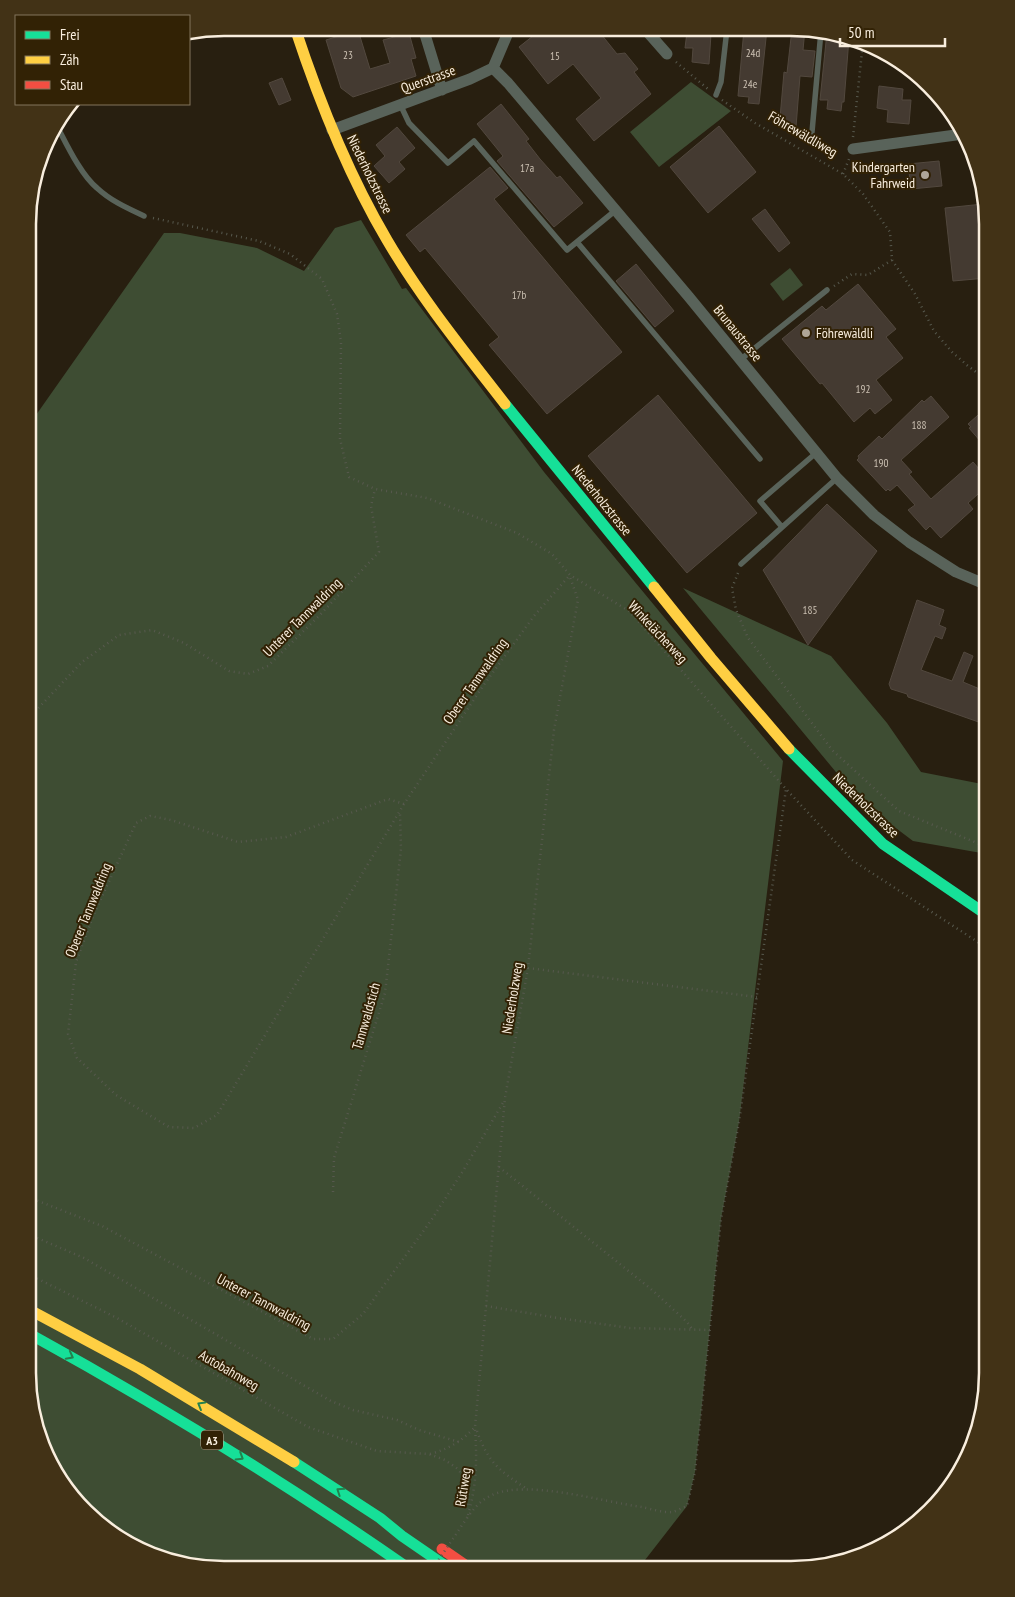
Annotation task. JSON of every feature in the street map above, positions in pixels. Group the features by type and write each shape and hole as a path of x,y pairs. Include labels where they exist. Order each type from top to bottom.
{"main road":[{"name":"Niederholzstrasse","path":"298,36 332,130 358,186 387,240 438,317 505,404 711,658 794,755 883,844 979,910"},
{"name":"A3","path":"36,1313 206,1407 380,1518"},
{"name":"A3","path":"36,1337 149,1401 248,1462 351,1528 398,1561"},
{"path":"36,1349 178,1430 252,1476 374,1558"},
{"path":"380,1518 402,1536 440,1561"},
{"path":"380,1518 406,1526 459,1561"}],"street":[{"path":"425,36 442,90"},
{"path":"493,68 507,36"},
{"path":"651,36 667,54"},
{"name":"Querstrasse","path":"332,130 442,90 493,68"},
{"name":"Brunaustrasse","path":"493,68 508,83 616,210 837,478 874,515 909,542 956,572 979,582"},
{"path":"853,148 955,135"}],"lane":[{"path":"716,95 721,82 726,36"},
{"path":"812,132 820,39"},
{"path":"400,104 409,124 448,164 474,141 567,250 616,210"},
{"path":"60,133 73,157 95,187 117,203 144,216"},
{"path":"577,242 760,459"},
{"path":"740,360 827,290"},
{"path":"782,527 760,501 816,453"},
{"path":"741,564 837,478"}],"path":[{"path":"853,148 853,128 861,51"},
{"name":"Föhrewäldliweg","path":"667,54 716,95 754,123 843,174 863,194 890,232 892,260 915,294 934,331 952,352 979,374"},
{"path":"144,216 259,241 290,254 322,280 337,314 341,342 340,438 349,476 374,489"},
{"path":"827,290 852,274 868,275 892,260"},
{"name":"Winkelächerweg","path":"374,489 427,498 518,533 552,554 570,575 629,611 786,789 852,860 979,943"},
{"name":"Unterer Tannwaldring","path":"36,711 82,662 119,635 152,630 184,643 229,671 248,674 268,666 379,552 371,506 374,489"},
{"path":"741,564 732,588 736,610 748,638 832,750 899,811 979,844"},
{"name":"Oberer Tannwaldring","path":"404,804 388,798 286,837 238,842 171,820 150,816 136,823 94,914 76,962 68,1034 78,1058 116,1095 169,1127 194,1128 217,1115 404,804 505,654 534,616 570,575"},
{"name":"Niederholzweg","path":"475,1428 505,1098 528,968 554,730 578,600 570,575"},
{"path":"467,1518 481,1502 493,1495 508,1491 529,1490 574,1494 672,1512 686,1506 695,1472 721,1219 739,1122 786,789"},
{"name":"Tannwaldstich","path":"332,1192 334,1158 385,993 401,849 400,811"},
{"path":"528,968 757,997"},
{"name":"Unterer Tannwaldring","path":"36,1201 102,1226 313,1339 334,1339 363,1314 430,1222 463,1172 505,1098"},
{"path":"499,1167 651,1289 687,1322 692,1329"},
{"path":"36,1237 84,1258 331,1401 353,1410 397,1420 419,1430 459,1442"},
{"name":"Autobahnweg","path":"36,1278 117,1318 308,1428 377,1451 429,1454 442,1451 459,1442 475,1428"},
{"path":"486,1306 630,1328 710,1330"},
{"path":"475,1428 483,1449 493,1464 529,1490"},
{"name":"Rütiweg","path":"438,1561 467,1518 474,1493 477,1468 475,1428"},
{"name":"Autobahnweg","path":"429,1454 445,1460 458,1469 465,1479 469,1489 467,1518"}],"green space":[{"path":"691,82 731,111 659,167 630,132"},
{"path":"361,220 402,289 406,288 544,472 783,761 739,1122 721,1219 695,1472 687,1506 644,1561 225,1561 200,1559 164,1551 120,1529 100,1514 83,1497 68,1477 56,1456 46,1433 40,1409 36,1372 36,415 164,233 180,233 257,248 304,271 335,228"},
{"path":"790,268 803,285 783,301 770,284"},
{"path":"683,588 831,656 887,723 921,772 979,783 979,853 913,841 860,801"}],"building":[{"path":"339,36 360,36 370,69 390,63 383,40 398,36 410,36 416,58 411,59 416,76 353,97 341,88 326,40"},
{"path":"533,36 603,36 617,54 625,53 638,69 634,72 651,94 594,141 576,119 601,98 573,64 548,84 519,47"},
{"path":"686,36 711,36 709,64 692,62 693,48 685,48"},
{"path":"743,36 766,36 759,104 748,103 749,97 738,96"},
{"path":"791,36 804,37 803,50 815,51 812,77 800,76 796,127 780,126 784,72 787,73"},
{"path":"826,40 848,45 844,102 842,102 841,111 827,109 828,100 820,100"},
{"path":"282,78 291,100 279,105 269,83"},
{"path":"879,86 903,89 902,100 911,100 909,124 887,122 888,110 877,108"},
{"path":"501,104 529,139 526,141 540,159 557,178 560,176 583,203 554,227 497,161 503,156 477,124"},
{"path":"719,126 756,172 708,213 670,167"},
{"path":"397,127 415,148 399,162 405,169 389,183 374,166 385,156 376,145"},
{"name":"Kindergarten Fahrweid","path":"939,161 942,186 911,189 908,164"},
{"path":"490,167 508,188 494,199 622,352 547,414 489,345 499,337 425,248 420,252 406,235"},
{"path":"977,205 979,279 953,281 945,208"},
{"path":"765,209 790,243 779,252 752,219"},
{"path":"636,264 674,311 655,327 616,281"},
{"path":"858,284 896,329 886,337 903,358 876,380 892,400 875,414 870,408 854,422 782,339 822,306 826,310"},
{"path":"658,395 757,513 687,573 588,456"},
{"path":"931,396 949,417 901,460 912,472 909,474 931,499 973,462 979,469 979,493 968,503 973,509 941,538 930,526 926,530 908,510 915,505 897,485 890,491 888,489 886,491 857,460 858,456 879,436 882,439 922,400 924,402"},
{"path":"979,414 979,440 969,428 971,427 968,424"},
{"path":"827,504 877,551 808,645 763,570"},
{"path":"917,600 944,610 939,625 946,628 942,639 935,636 921,670 952,681 964,652 973,656 963,682 979,689 979,722 908,697 907,694 891,689 889,684"}],"traffic: fast":[{"path":"505,404 654,587"},
{"path":"789,749 883,844 979,910"},
{"path":"36,1338 125,1388 269,1475 398,1561"},
{"path":"294,1462 380,1518 438,1561"}],"traffic: slow":[{"path":"298,36 335,137 387,240 428,303 505,404"},
{"path":"654,587 711,658 789,749"},
{"path":"36,1313 140,1369 294,1462"}],"traffic: jam":[{"path":"442,1549 459,1561"}],"place":[{"name":"Kindergarten Fahrweid","path":"925,175"},
{"name":"Föhrewäldli","path":"806,333"}]}
